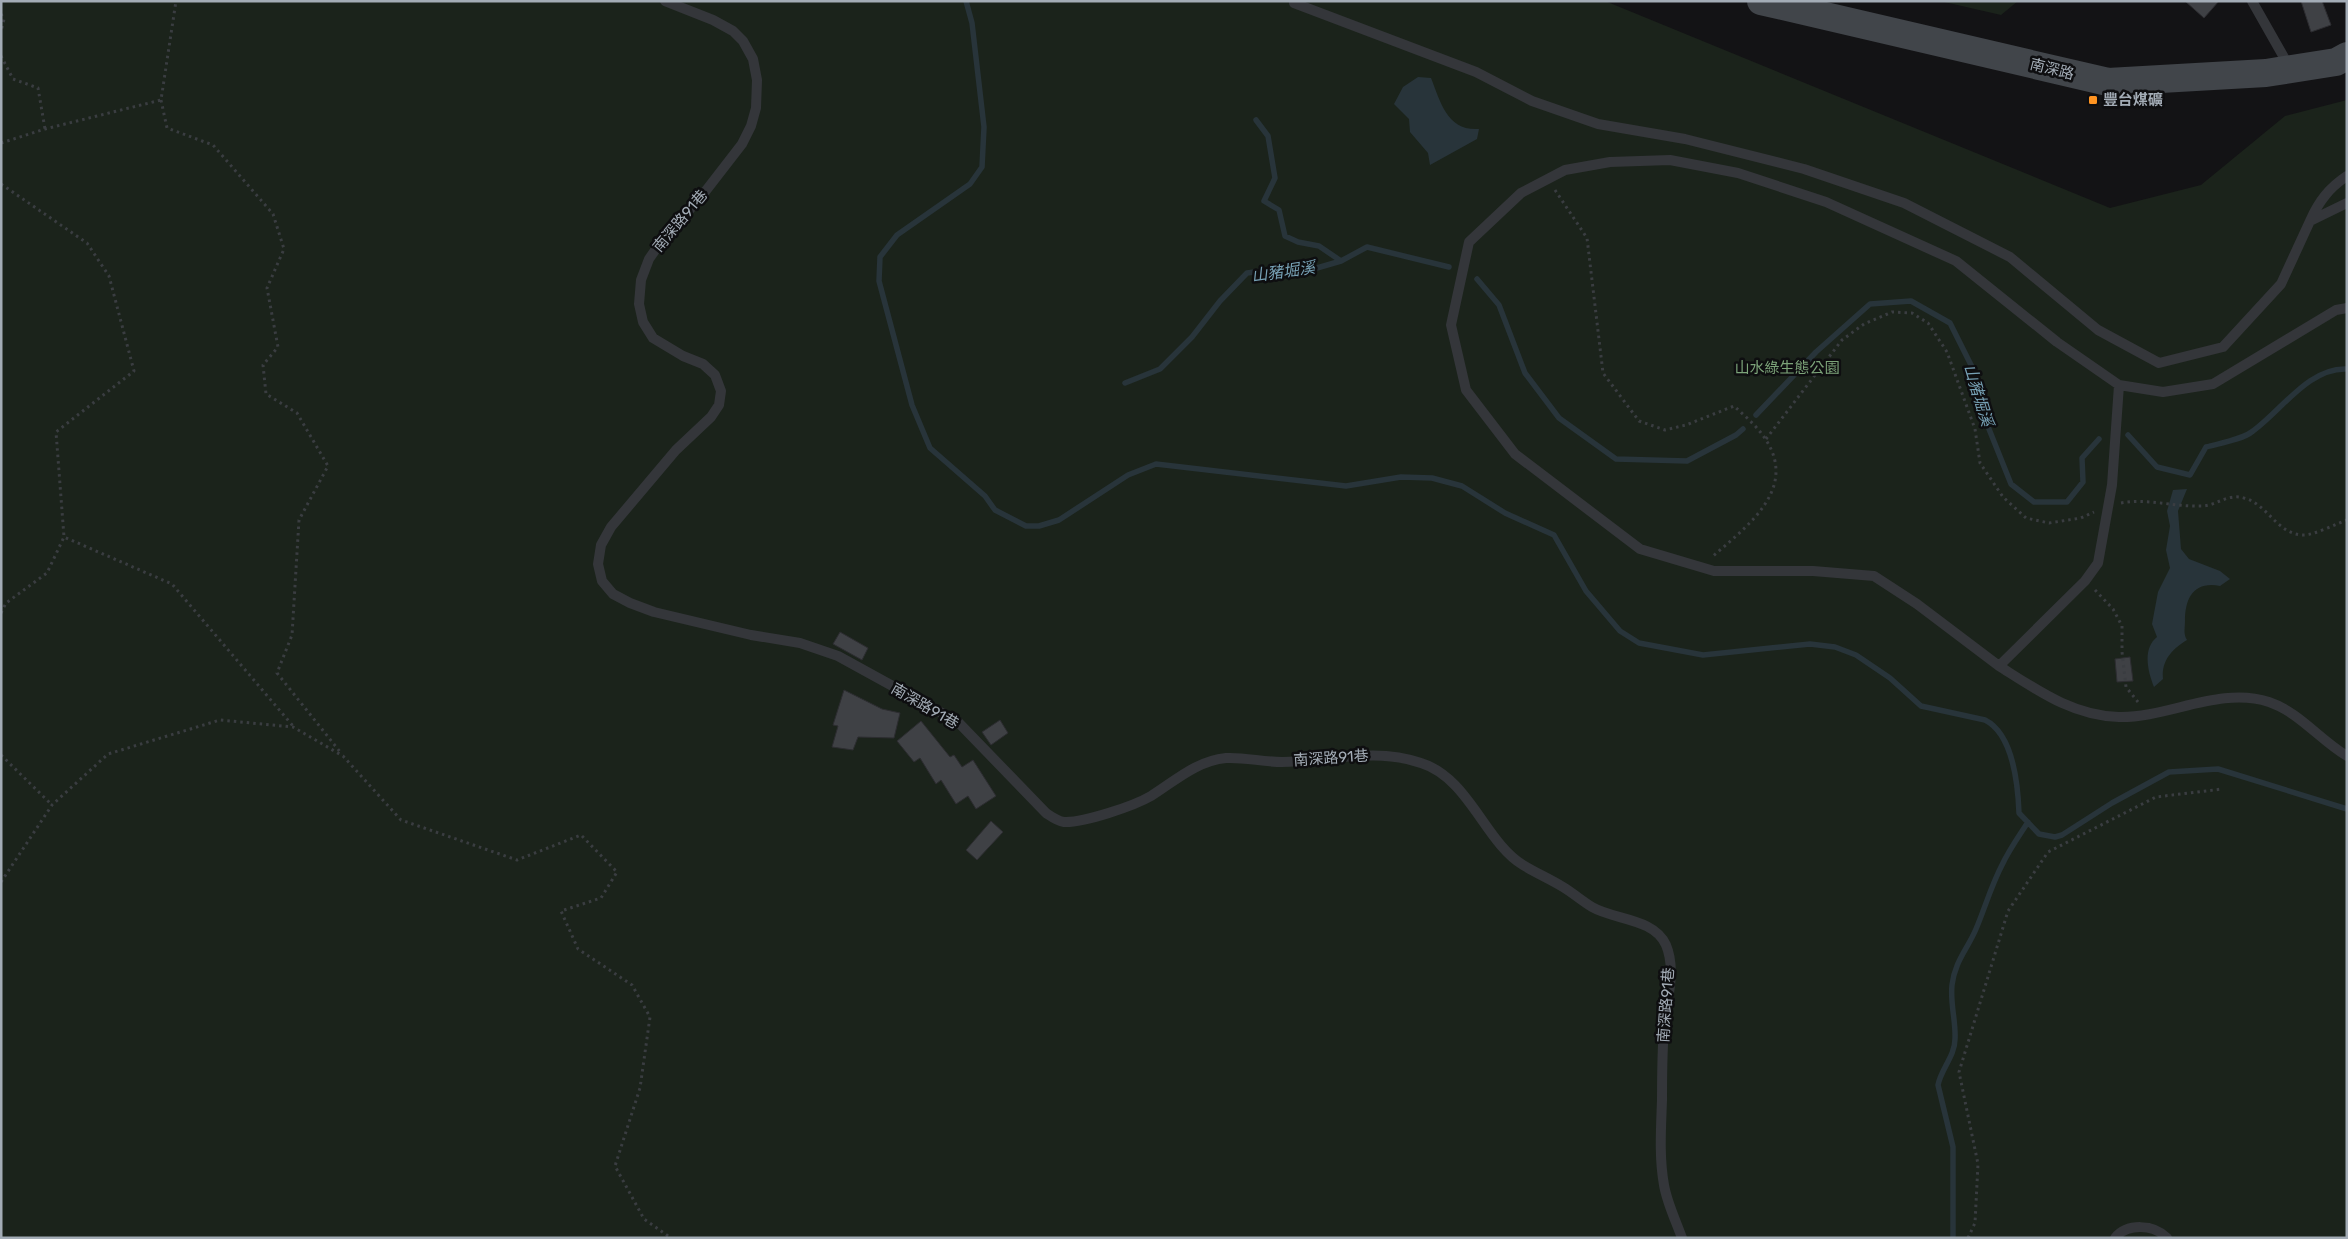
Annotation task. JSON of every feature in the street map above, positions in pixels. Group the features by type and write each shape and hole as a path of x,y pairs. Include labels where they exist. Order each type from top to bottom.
{"main road":[{"name":"南深路","path":"1761,1 2108,82 2266,73 2336,62 2347,56"}],"lane":[{"name":"南深路91巷","path":"666,1 713,20 733,31 743,41 753,59 757,80 756,108 752,126 742,144 701,197 665,236 649,259 641,280 639,304 643,322 653,338 683,356 703,364 716,375 721,390 719,405 711,417 676,450 610,527 601,545 598,564 602,581 613,594 630,604 654,612 750,635 800,643 838,656 958,722 1046,814 1061,822 1075,822 1128,806 1149,797 1189,771 1207,762 1227,758 1279,762 1323,760 1365,754 1399,757 1423,763 1439,772 1467,798 1505,849 1520,864 1565,888 1592,907 1647,926 1658,933 1666,945 1670,970 1664,1029 1660,1160 1664,1188 1682,1238"},
{"path":"2252,1 2291,69"},
{"path":"1294,2 1476,72 1532,101 1598,124 1685,139 1804,168 1904,203 2010,257 2098,330 2159,362 2223,347 2280,284 2319,201 2334,185 2347,176"},
{"path":"2347,308 2336,310 2213,384 2163,392 2119,385 2057,342 1956,260 1826,202 1738,173 1670,160 1610,162 1565,170 1521,192 1469,242 1451,325 1466,390 1515,454 1640,548 1714,571 1813,571 1874,576 1917,604 1999,666 2048,698 2072,709 2120,717 2157,712 2195,702 2245,698 2269,702 2288,711 2347,756"},
{"path":"2310,221 2347,203"},
{"path":"1999,666 2085,581 2098,562 2112,486 2119,385"},
{"path":"2115,1238 2119,1233 2135,1227 2150,1228 2167,1238"}],"path":[{"path":"176,1 161,100 167,128 213,145 273,214 284,249 267,288 278,347 263,366 266,394 297,413 328,466 299,520 292,635 277,672 343,756 401,820 517,860 581,835 617,872 600,898 561,911 578,950 632,985 650,1017 640,1088 615,1166 644,1219 671,1238"},
{"path":"1,14 4,19 1,32"},
{"path":"1,56 13,79 38,88 45,129"},
{"path":"1,143 45,129 161,100"},
{"path":"1548,179 1588,238 1603,373 1639,421 1665,430 1686,425 1734,406 1766,439 1777,461 1776,482 1767,502 1754,520 1701,567"},
{"path":"1,184 87,243 110,276 134,371 56,432 64,537 47,573 6,603 1,614"},
{"path":"1766,439 1842,340 1864,324 1892,312 1912,313 1928,323 1947,352 1975,429 1980,463 2003,497 2026,518 2049,523 2081,518 2107,506 2134,501 2202,506 2215,503 2231,495 2246,498 2265,511 2282,529 2304,535 2347,520"},
{"path":"64,537 172,584 294,727 343,756"},
{"path":"2085,581 2113,609 2122,626 2122,652 2126,687 2140,705 2142,714"},
{"path":"1,882 52,805 108,754 220,720 294,727"},
{"path":"1,755 52,805"},
{"path":"1968,1238 1976,1223 1978,1164 1958,1072 2008,911 2048,852 2156,797 2222,789"}],"green space":[{"name":"山水綠生態公園","path":"1,1 1605,1 2110,208 2201,185 2285,116 2347,100 2347,1238 1,1238"},
{"path":"1940,1 2018,1 2001,15"}],"shaded area":[{"path":"1418,77 1431,78 1442,106 1452,120 1468,128 1479,129 1477,139 1430,165 1428,153 1410,132 1409,119 1394,104 1403,87"},
{"path":"2187,489 2178,511 2181,549 2189,559 2220,571 2230,579 2220,586 2204,586 2189,598 2185,613 2187,640 2169,656 2164,667 2163,679 2154,687 2148,668 2148,654 2152,642 2157,637 2152,624 2158,592 2170,568 2166,550 2170,526 2167,511 2173,490"}],"building":[{"path":"2185,1 2219,1 2204,18"},
{"path":"2301,1 2322,1 2331,25 2311,32"},
{"path":"840,632 868,648 862,660 833,644"},
{"path":"2130,657 2133,681 2117,682 2115,659"},
{"path":"844,690 882,709 900,713 894,738 858,737 853,750 832,747 838,726 833,725"},
{"path":"1000,720 1008,733 991,745 982,732"},
{"path":"921,721 950,757 954,755 962,767 973,760 996,796 976,809 968,796 956,804 941,780 936,784 920,758 914,762 897,741"},
{"path":"991,821 1003,832 977,860 966,850"}],"waterway":[{"path":"966,1 972,23 984,127 982,167 970,184 897,235 880,257 879,281 912,405 930,448 985,496 995,510 1026,526 1039,526 1059,520 1128,475 1156,464 1346,486 1401,477 1432,478 1462,486 1505,513 1554,535 1586,591 1620,631 1639,643 1703,655 1810,644 1835,647 1856,655 1890,678 1921,706 1985,720 2002,736 2008,748 2015,775 2019,813 2039,834 2055,837 2062,835 2112,803 2169,772 2218,769 2347,809"},
{"path":"1256,120 1268,136 1275,178 1264,201 1279,210 1285,236 1298,242 1319,246 1341,261"},
{"name":"山豬堀溪","path":"1125,383 1160,369 1192,337 1220,301 1247,273 1275,269 1310,270 1341,261 1367,247 1449,267"},
{"name":"山豬堀溪","path":"1477,279 1499,305 1525,373 1559,418 1616,459 1687,461 1736,435 1743,429"},
{"name":"山豬堀溪","path":"1756,415 1816,352 1870,304 1911,301 1950,323 1974,371 1987,424 2011,484 2034,502 2067,502 2083,482 2082,458 2099,439"},
{"name":"山豬堀溪","path":"2128,435 2157,467 2190,475 2206,447 2237,439 2248,434 2264,423 2308,382 2333,370 2347,369"},
{"path":"1953,1238 1953,1147 1938,1085 1954,1045 1952,985 1956,969 1976,929 1998,873 2028,822"}],"place":[{"name":"豐台煤礦","path":"2093,100"}]}
